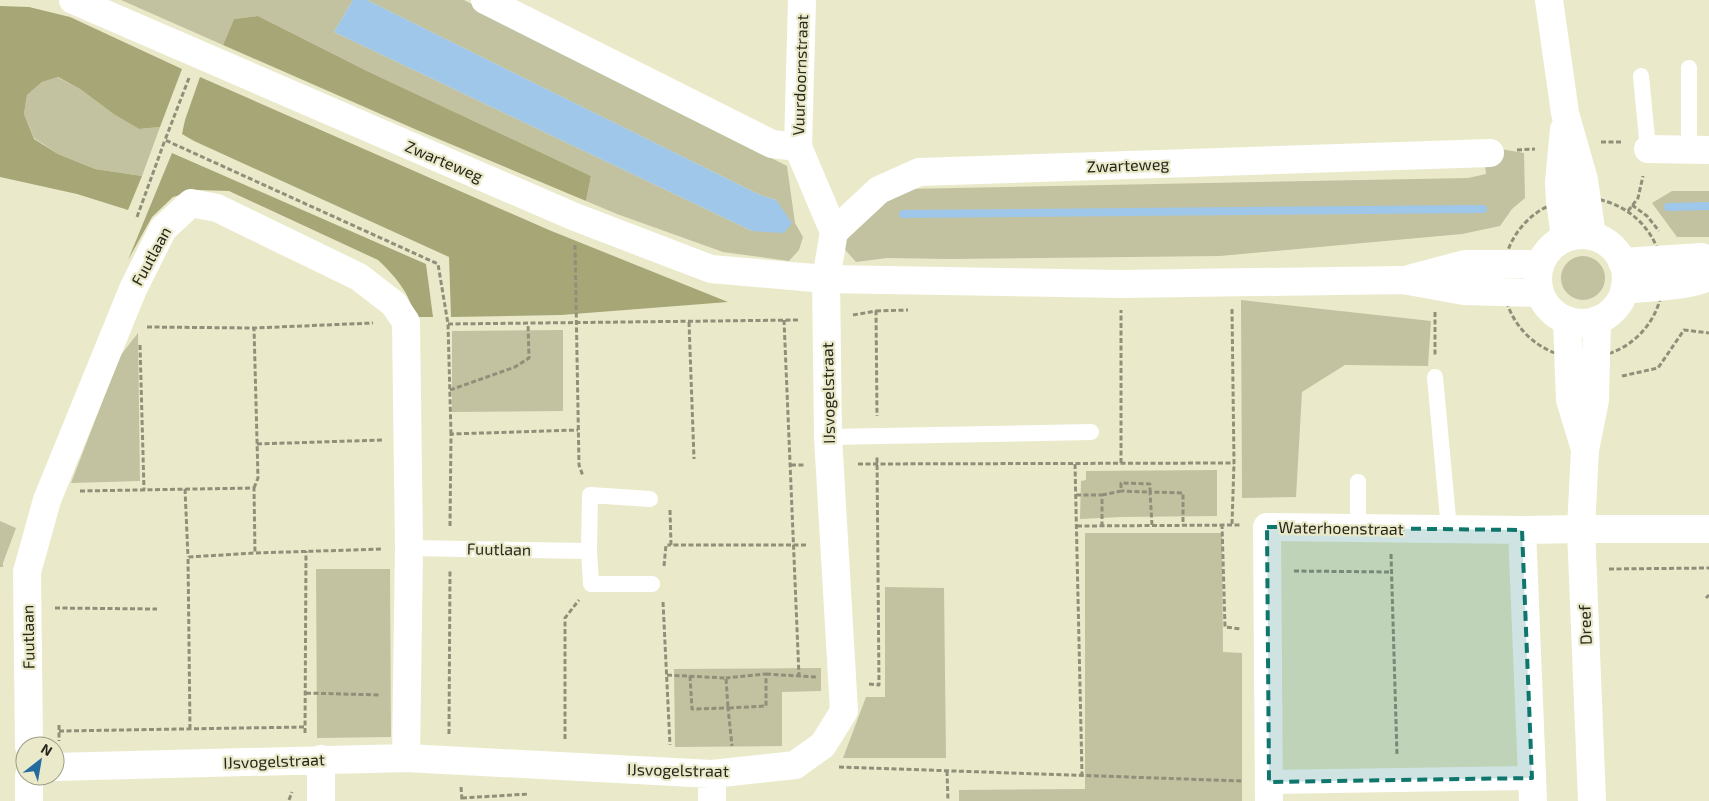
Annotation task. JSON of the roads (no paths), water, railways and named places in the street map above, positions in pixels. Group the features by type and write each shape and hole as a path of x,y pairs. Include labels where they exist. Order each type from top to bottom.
{"street":[{"name":"Zwarteweg","path":"73,0 575,217 711,269 826,279 1121,284 1403,280 1464,291 1540,293"},
{"path":"485,0 772,144 798,147"},
{"name":"Vuurdoornstraat","path":"802,0 798,147 834,232"},
{"path":"1549,0 1565,113 1584,180 1592,236"},
{"path":"1565,113 1559,182 1550,204 1565,238"},
{"path":"1648,149 1699,150"},
{"name":"Zwarteweg","path":"834,232 879,190 919,172 1490,153"},
{"name":"Fuutlaan","path":"29,736 27,572 48,500 130,322 133,289 163,229 191,203 217,208 359,277 394,304 406,322 408,548"},
{"path":"826,279 834,232"},
{"path":"1583,235 1592,236 1613,248 1622,262 1626,275 1624,290 1612,311 1597,320 1582,323 1567,320 1553,312 1543,300 1538,278 1540,264 1550,248 1565,238 1583,235"},
{"path":"1622,262 1702,257 1709,260"},
{"name":"Zwarteweg","path":"1403,280 1465,264 1540,264"},
{"path":"1624,290 1660,298 1709,277"},
{"name":"IJsvogelstraat","path":"65,767 406,758 723,773 795,765 823,745 844,711 828,437 826,279"},
{"name":"Dreef","path":"1567,320 1570,400 1585,450"},
{"name":"Dreef","path":"1592,801 1581,529 1585,450 1595,400 1597,320"},
{"name":"Waterhoenstraat","path":"1269,792 1267,527 1449,530 1709,529"},
{"path":"1269,792 1398,780 1533,789 1522,530"},
{"path":"406,758 408,548"},
{"path":"313,759 321,801"},
{"path":"712,801 723,773"},
{"path":"29,786 29,801"}],"lane":[{"path":"1689,68 1699,150"},
{"path":"1641,76 1648,149"},
{"path":"1435,376 1449,530"},
{"path":"828,437 1091,432"},
{"path":"1358,482 1358,528"},
{"path":"650,499 590,495 589,550 591,584 657,584"},
{"name":"Fuutlaan","path":"408,548 589,550"}],"water":[{"path":"353,0 367,0 760,195 776,200 792,223 784,233 752,231 334,32"}],"waterway":[{"path":"1668,207 1709,206"},
{"path":"903,214 1483,209"}]}
